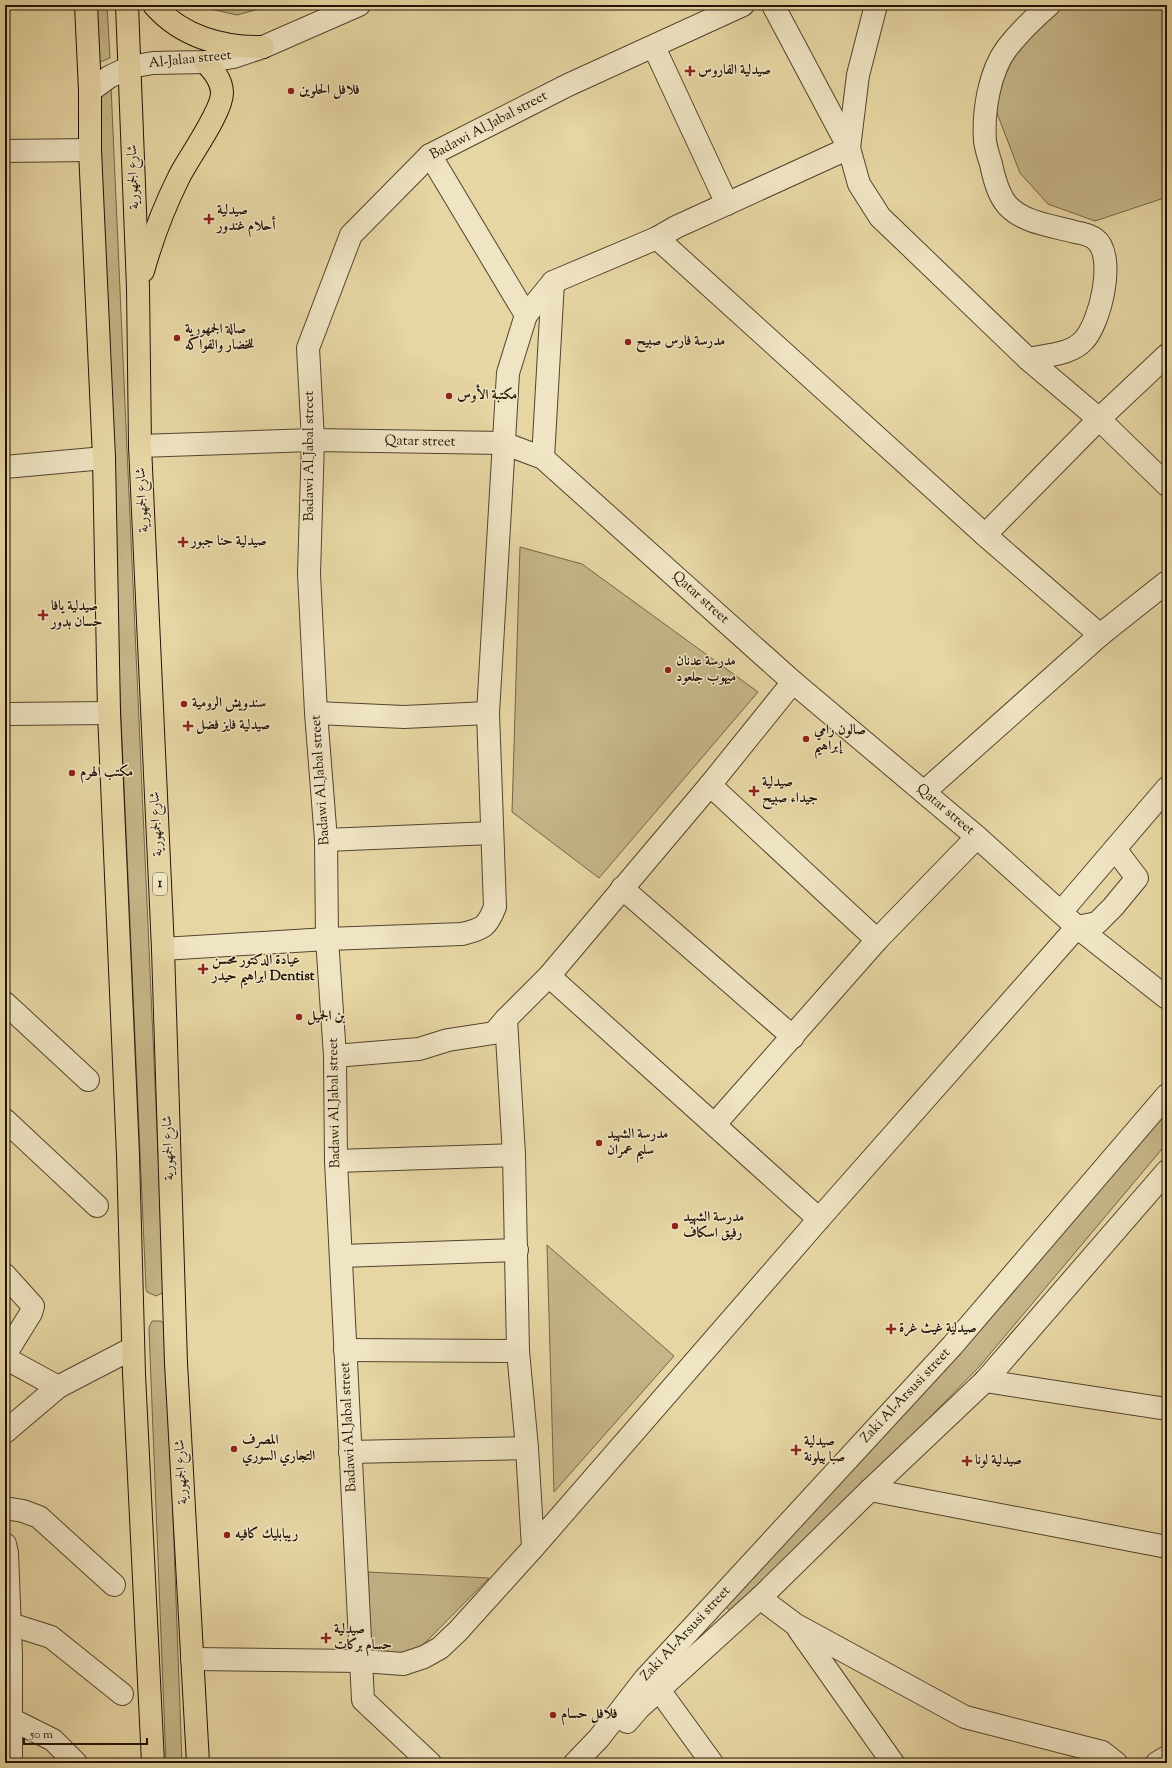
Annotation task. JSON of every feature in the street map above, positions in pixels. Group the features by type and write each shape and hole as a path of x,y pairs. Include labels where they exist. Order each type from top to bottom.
{"main road":[{"path":"86,5 90,91 90,150 104,458 109,713 128,1155 133,1348 153,1763"},
{"name":"شارع الجمهورية","path":"127,5 138,288 140,446 163,949 176,1363 198,1763"},
{"path":"154,5 170,20 199,37 231,46 264,47"},
{"path":"138,288 153,238 167,204 190,157 219,108 222,92 217,75 205,62"}],"street":[{"name":"Al-Jalaa street","path":"90,91 109,77 130,67 153,63 205,62 233,57 264,47 359,5"},
{"name":"Badawi Al_Jabal street","path":"430,1763 363,1700 336,1161 335,1056 327,939 326,840 316,713 309,574 313,440 308,348 351,235 430,155 568,85 743,5"},
{"path":"772,5 849,148 859,184 880,217 1028,358 1099,420 1167,486"},
{"path":"849,148 858,75 876,5"},
{"path":"1028,358 1070,351 1084,340 1097,317 1105,285 1105,254 1096,239 1026,218 1008,206 996,187 985,142 985,113 992,77 1006,49 1035,17 1049,5"},
{"path":"654,47 727,204"},
{"path":"163,949 327,939 462,934 480,930 490,920 495,907 488,713 503,443 508,373 526,315 553,282 657,238 849,148"},
{"path":"5,151 90,150"},
{"path":"430,155 526,315"},
{"path":"657,238 985,535 1100,635"},
{"path":"543,458 553,282"},
{"path":"985,535 1099,420 1167,355"},
{"name":"Qatar street","path":"140,446 313,440 503,443 543,458 794,682 977,837 1077,927 1167,998"},
{"path":"5,467 104,458"},
{"path":"924,792 1100,635 1167,582"},
{"path":"335,1056 419,1050 448,1040 494,1032 548,976 710,785 794,682"},
{"path":"5,714 109,713"},
{"path":"316,713 404,717 488,713"},
{"path":"710,785 877,940"},
{"path":"1061,912 1167,788"},
{"path":"326,840 492,833"},
{"path":"715,1124 877,940 977,837"},
{"path":"192,1658 362,1661 403,1664 424,1657 440,1648 458,1631 533,1548 819,1219 1077,927 1097,923 1113,908 1137,878 1115,848"},
{"path":"622,888 793,1037"},
{"path":"548,976 715,1124 819,1219"},
{"path":"5,1003 88,1080"},
{"path":"506,1019 514,1155 518,1351 527,1448 533,1548"},
{"name":"Zaki Al-Arsusi street","path":"575,1763 599,1738 644,1680 952,1346 1167,1095"},
{"path":"5,1120 98,1206"},
{"path":"336,1161 514,1155"},
{"path":"599,1738 630,1720 640,1707 760,1598 870,1490 985,1381 1167,1171"},
{"path":"341,1256 517,1250"},
{"path":"5,1275 33,1306 31,1313 5,1355"},
{"path":"5,1432 58,1387 133,1348"},
{"path":"345,1350 432,1352 518,1351"},
{"path":"5,1358 58,1387"},
{"path":"985,1381 1167,1409"},
{"path":"350,1452 527,1448"},
{"path":"870,1490 1167,1547"},
{"path":"5,1508 23,1510 39,1517 114,1585"},
{"path":"5,1544 7,1553 10,1624 8,1655 11,1719 11,1763"},
{"path":"760,1598 796,1625 965,1717 1102,1752 1116,1763"},
{"path":"10,1624 51,1637 122,1694"},
{"path":"796,1625 893,1763"},
{"path":"659,1690 712,1763"},
{"path":"11,1719 53,1740 76,1763"},
{"path":"1157,1763 1167,1758"}],"shaded area":[{"path":"92,5 107,5 110,58 95,64"},
{"path":"193,5 273,5 237,15"},
{"path":"1032,5 1151,5 1167,13 1167,197 1095,221 1048,204 1020,173 995,108 1003,37"},
{"path":"111,86 164,1288 162,1293 156,1296 147,1292 146,1289 94,98"},
{"path":"520,547 582,564 758,692 599,878 512,812"},
{"path":"1167,1110 1167,1143 979,1367 736,1615 726,1607"},
{"path":"547,1245 674,1356 554,1492"},
{"path":"152,1321 161,1321 166,1327 182,1763 166,1763 149,1328"},
{"path":"368,1572 489,1578 414,1654 371,1658"}],"place":[{"name":"صيدلية الفاروس","path":"690,71"},
{"name":"فلافل الحلوين","path":"291,91"},
{"name":"صيدلية أحلام غندور","path":"209,219"},
{"name":"صالة الجمهورية للخضار والفواكه","path":"177,338"},
{"name":"مدرسة فارس صبيح","path":"628,342"},
{"name":"مكتبة الأوس","path":"449,396"},
{"name":"صيدلية حنا جبور","path":"183,542"},
{"name":"صيدلية يافا حسان بدور","path":"43,615"},
{"name":"مدرسة عدنان ميهوب جلعود","path":"668,670"},
{"name":"سندويش الرومية","path":"184,704"},
{"name":"صيدلية فايز فضل","path":"188,726"},
{"name":"صالون رامي إبراهيم","path":"806,739"},
{"name":"مكتب الهرم","path":"72,773"},
{"name":"صيدلية جيداء صبيح","path":"754,791"},
{"name":"عيادة الدكتور محسن ابراهيم حيدر Dentist","path":"203,969"},
{"name":"بن الجميل","path":"299,1017"},
{"name":"مدرسة الشهيد سليم عمران","path":"599,1143"},
{"name":"مدرسة الشهيد رفيق اسكاف","path":"675,1226"},
{"name":"صيدلية غيث غرة","path":"891,1329"},
{"name":"المصرف التجاري السوري","path":"234,1449"},
{"name":"صيدلية صبا بيلونة","path":"796,1450"},
{"name":"صيدلية لونا","path":"967,1461"},
{"name":"ريبابليك كافيه","path":"227,1535"},
{"name":"صيدلية حسام بركات","path":"326,1638"},
{"name":"فلافل حسام","path":"553,1715"}]}
